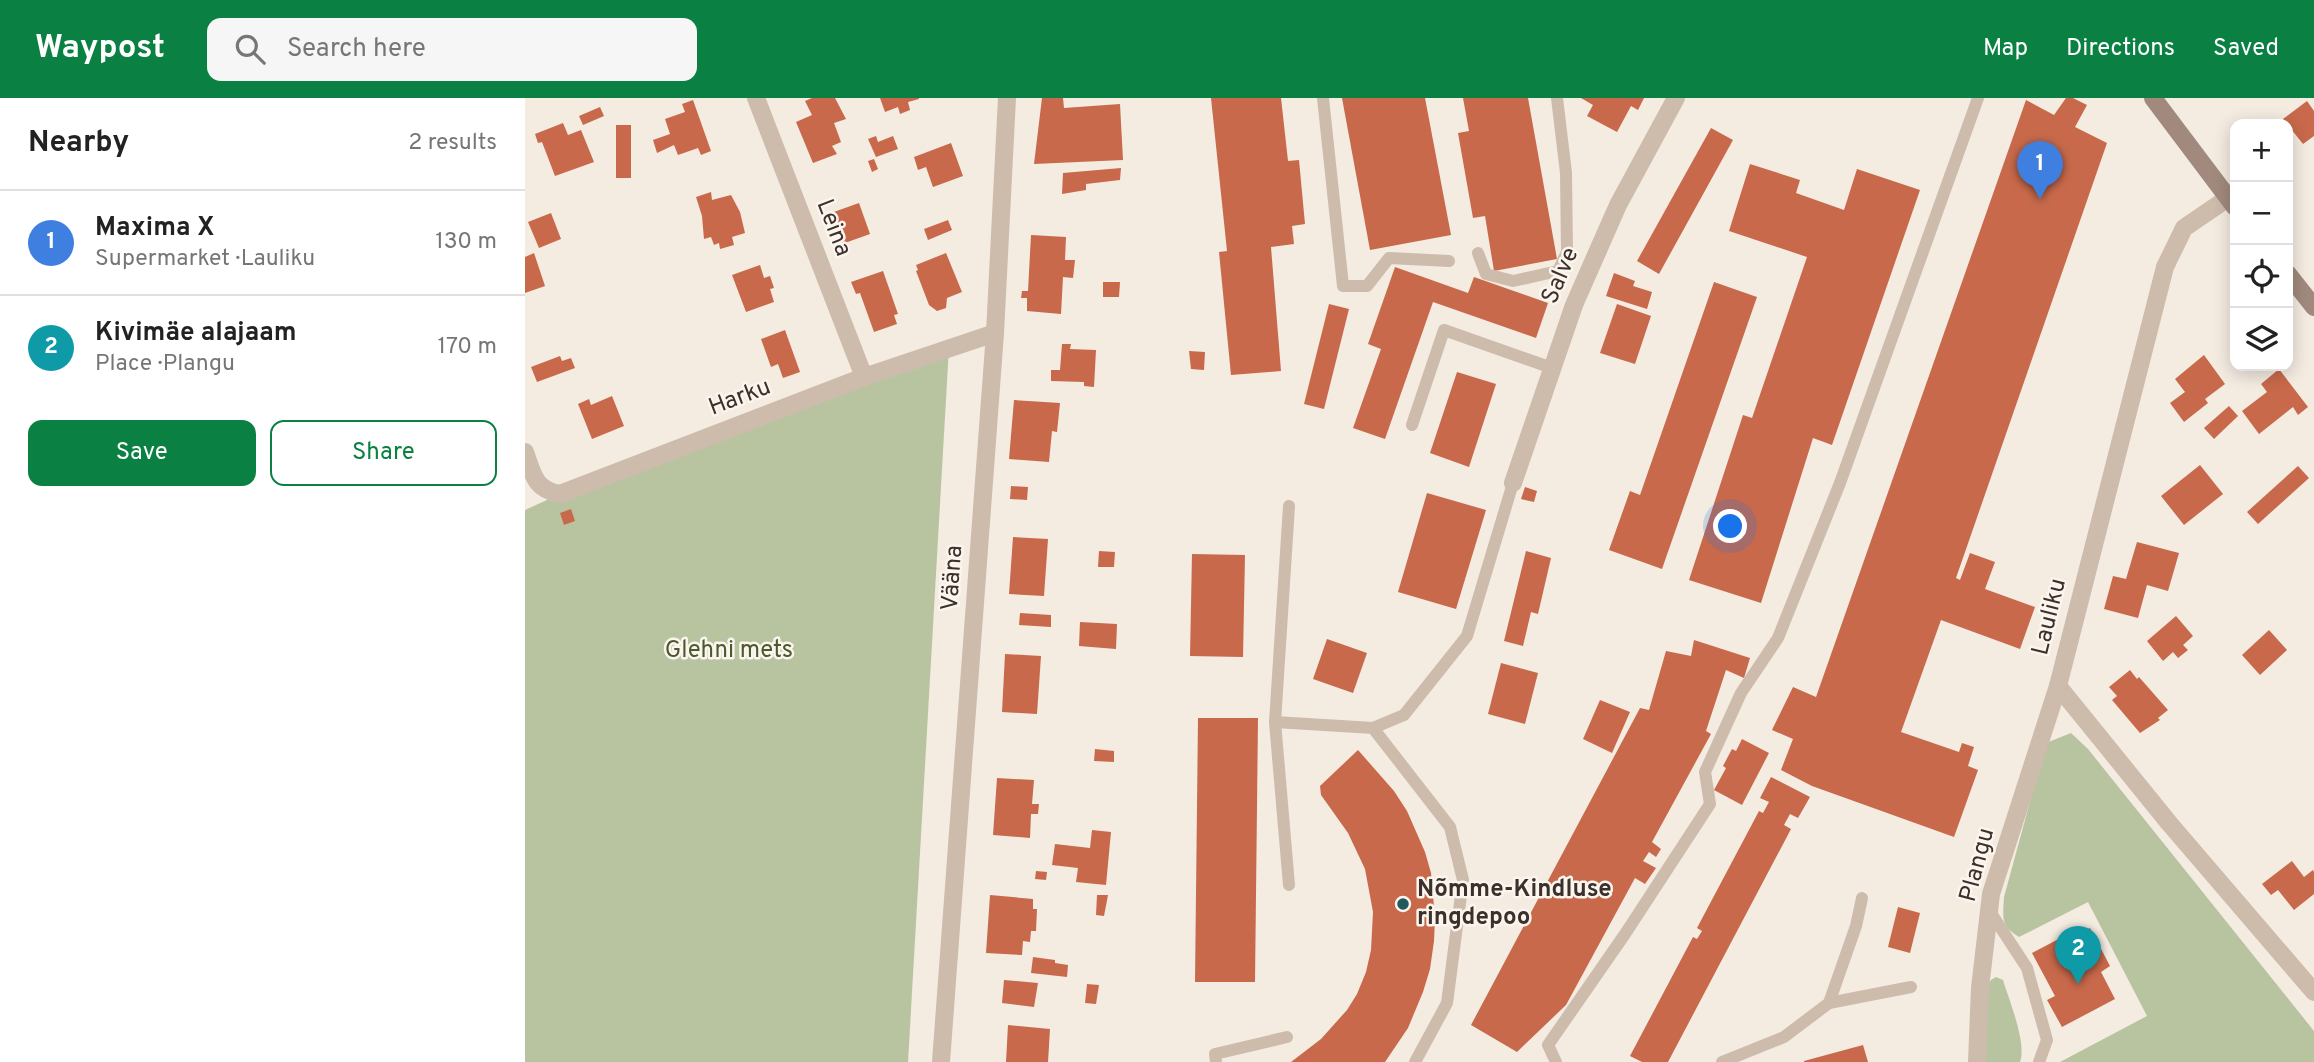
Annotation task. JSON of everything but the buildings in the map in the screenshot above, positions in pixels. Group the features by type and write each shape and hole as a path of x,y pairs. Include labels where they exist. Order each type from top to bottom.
{"main road":[{"path":"2153,98 2230,199"},
{"path":"2293,280 2314,307"}],"street":[{"name":"Leina","path":"756,98 864,377"},
{"name":"Vääna","path":"941,1062 995,333 1007,98"},
{"name":"Salve","path":"1514,483 1574,304 1618,205 1676,98"},
{"name":"Lauliku","path":"2230,203 2184,228 2165,267 2058,687 2169,823 2314,992"},
{"name":"Harku","path":"525,452 536,481 548,491 560,494 864,377 995,333"},
{"name":"Plangu","path":"1977,1062 1980,988 1991,894 2058,687"}],"lane":[{"path":"1323,98 1343,286 1367,286 1389,258 1449,261"},
{"path":"1478,253 1486,274 1513,281 1558,271 1567,253 1567,239 1566,173 1557,98"},
{"path":"1556,1062 1548,1045 1710,804 1705,772 1741,693 1778,638 1840,483 1978,98"},
{"path":"1412,425 1444,330 1552,368"},
{"path":"1275,722 1373,728 1403,715 1467,636 1514,483"},
{"path":"1289,506 1275,722 1289,885"},
{"path":"1373,728 1450,827 1463,880 1447,1003 1415,1062"},
{"path":"1829,1003 1856,926 1862,898"},
{"path":"1989,910 2027,968 2047,1040 2039,1062"},
{"path":"1722,1062 1784,1037 1829,1003 1911,987"},
{"path":"1216,1062 1215,1054 1287,1037"}],"green space":[{"name":"Glehni mets","path":"949,347 908,1062 525,1062 525,510 560,494"},
{"path":"2071,733 2088,749 2314,1031 2314,1062 2060,1062 2147,1016 2088,902 2019,937 2009,929 2004,920 2004,897 2046,743"},
{"path":"1996,977 2003,980 2016,1021 2022,1054 2020,1062 1983,1062 1987,986"}],"place":[{"name":"Maxima X","path":"2040,199"},
{"name":"Nõmme-Kindluse ringdepoo","path":"1403,904"},
{"name":"Kivimäe alajaam","path":"2078,984"}]}
